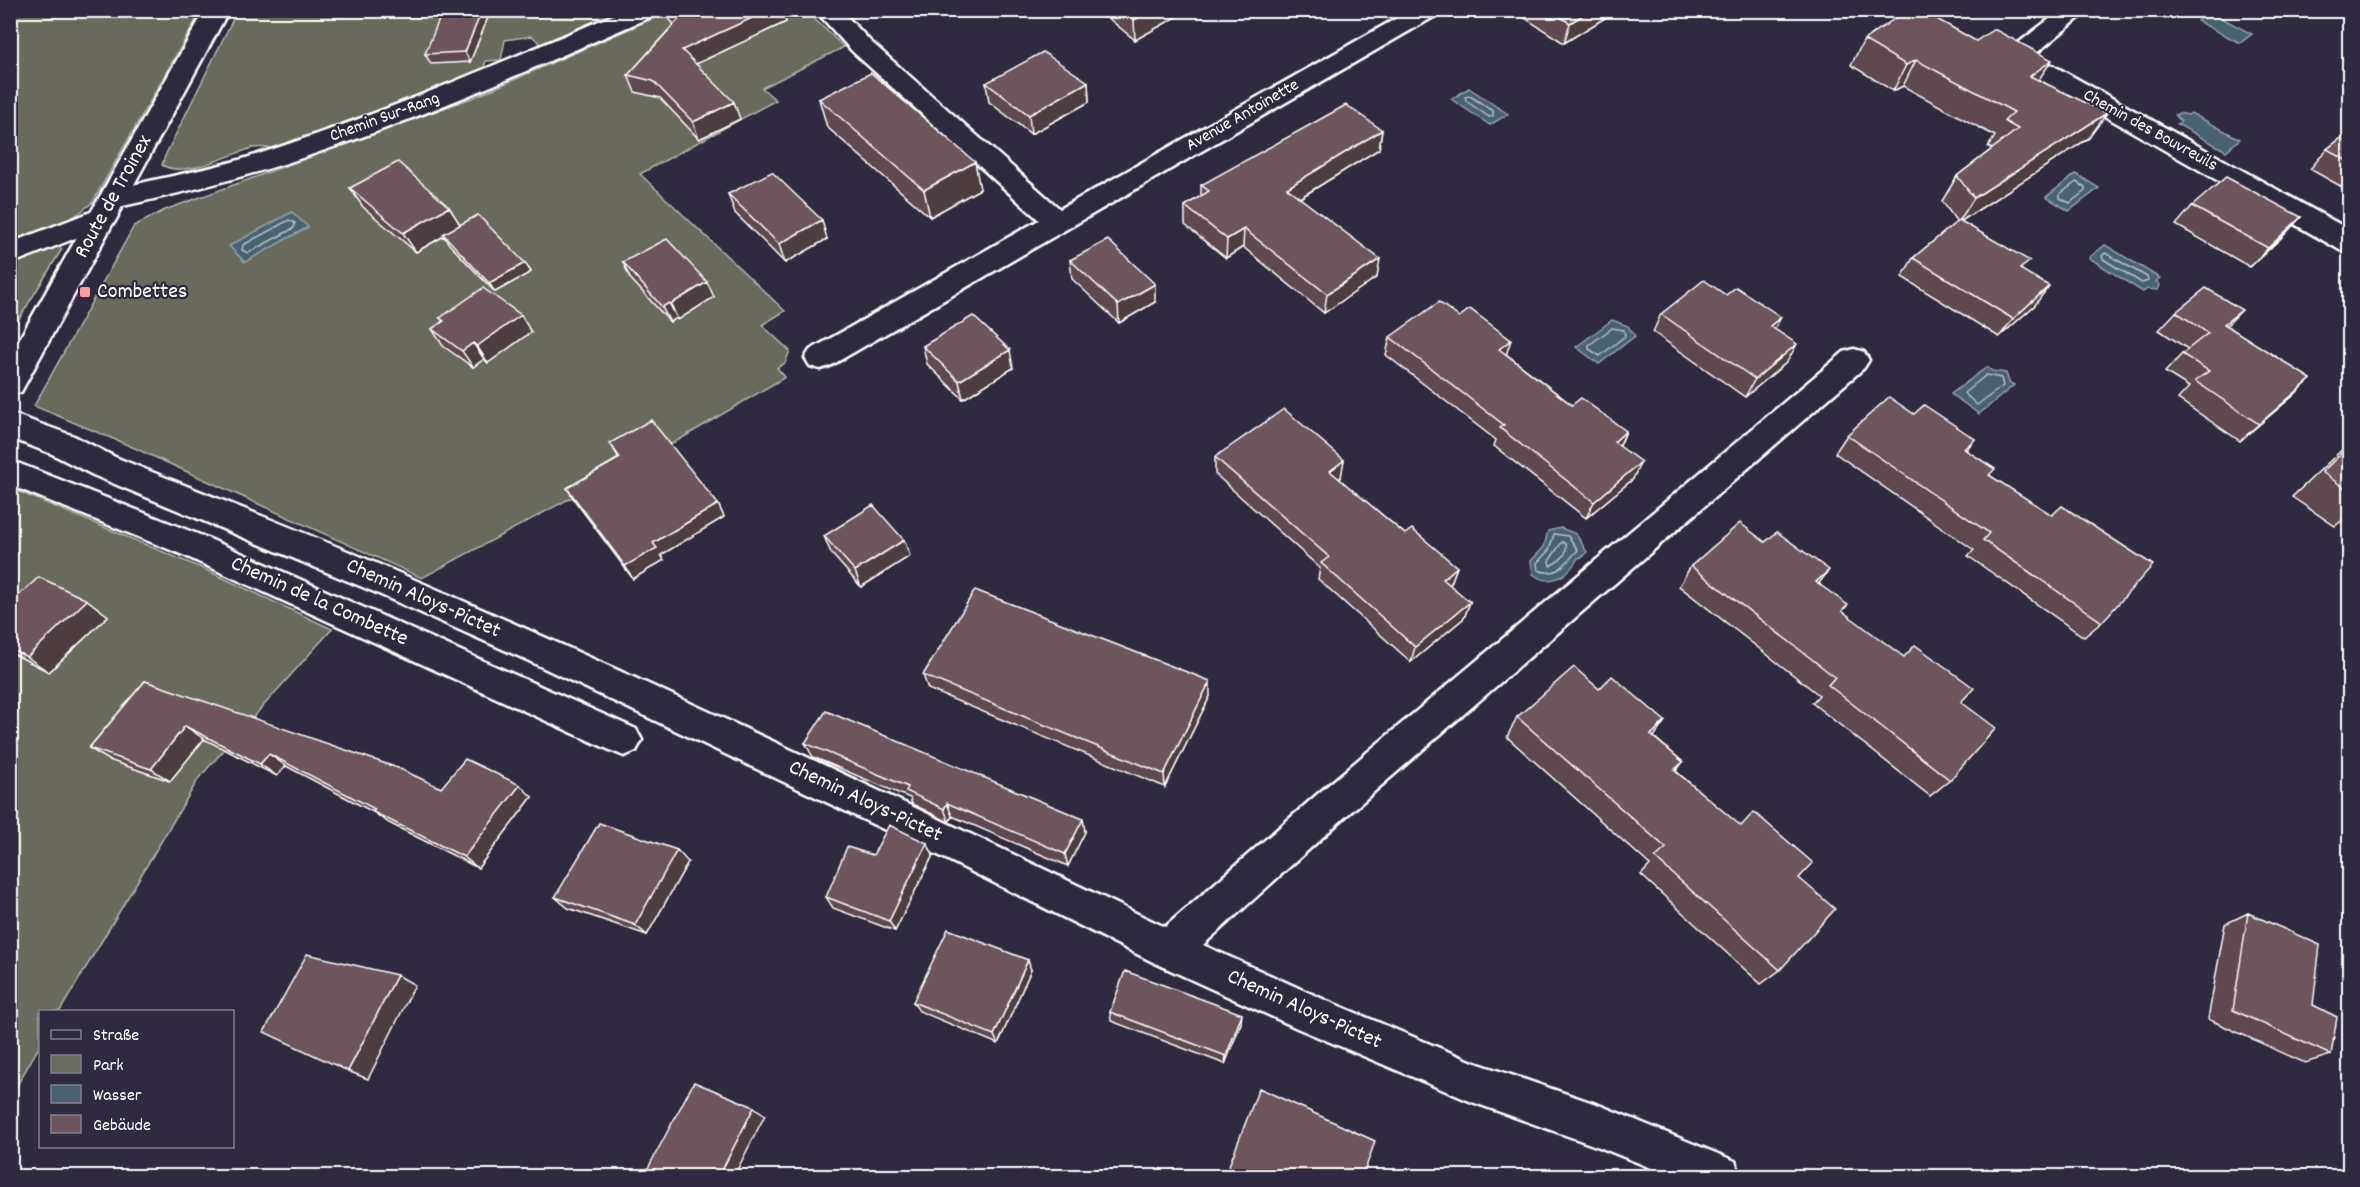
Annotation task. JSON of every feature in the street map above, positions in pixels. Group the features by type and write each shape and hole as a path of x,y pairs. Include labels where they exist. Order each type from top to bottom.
{"street":[{"name":"Route de Troinex","path":"10,384 217,10"},
{"name":"Chemin Sur-Rang","path":"10,254 109,208 204,180 419,107 647,10"},
{"path":"826,10 861,46 1058,222"},
{"name":"Avenue Antoinette","path":"820,358 1429,10"},
{"name":"Chemin des Bouvreuils","path":"2077,10 2017,56 2349,243"},
{"path":"1169,949 1333,804 1854,360"},
{"name":"Chemin Aloys-Pictet","path":"10,425 63,445 104,466 384,581 539,650 1311,1014 1472,1082 1599,1126 1720,1176"},
{"name":"Chemin de la Combette","path":"10,472 194,546 624,740"}],"green space":[{"path":"11,11 201,11 92,203 58,229 11,248"},
{"path":"237,11 622,11 542,45 532,36 505,40 501,60 486,61 482,73 272,148 253,148 207,164 183,169 172,169 162,165"},
{"path":"670,11 806,11 844,47 762,88 776,100 640,174 785,311 762,325 790,351 785,363 777,368 785,377 682,438 422,578 130,446 34,406 134,226 165,210 477,96"},
{"path":"53,245 62,249 11,332 11,263"},
{"path":"10,488 204,569 332,629 199,778 61,1010 39,1010 39,1047 11,1096"}],"water":[{"path":"2210,12 2252,34 2240,43 2197,21"},
{"path":"1469,88 1508,114 1490,125 1451,99"},
{"path":"2179,113 2188,115 2191,113 2240,139 2226,151 2177,124 2181,121 2175,115"},
{"path":"2076,174 2099,188 2069,211 2046,197"},
{"path":"292,212 308,227 245,262 229,246"},
{"path":"2105,245 2160,278 2156,281 2160,285 2158,290 2147,289 2143,292 2089,258"},
{"path":"1612,320 1628,326 1635,336 1599,364 1576,347"},
{"path":"1987,367 1992,371 2006,373 2009,382 2014,385 1979,414 1951,394"},
{"path":"1561,528 1576,534 1587,552 1583,557 1578,558 1570,570 1558,578 1546,580 1539,578 1533,574 1531,561 1544,547 1548,531"}],"building":[{"path":"443,10 482,10 465,52 425,54"},
{"path":"671,10 769,10 682,50 734,102 693,122 653,81 628,75 680,18"},
{"path":"1122,10 1152,10 1134,20"},
{"path":"1549,10 1591,10 1570,23"},
{"path":"1907,10 1921,10 1976,41 1994,29 2052,60 2030,76 2107,113 1974,198 1957,176 2018,129 2004,121 2014,112 1916,60 1906,65 1864,40"},
{"path":"1043,52 1088,82 1029,115 986,83"},
{"path":"871,73 975,162 924,190 819,99"},
{"path":"1346,105 1382,130 1287,188 1380,259 1327,294 1244,229 1227,239 1185,206 1209,191 1201,185"},
{"path":"2349,132 2349,162 2327,149"},
{"path":"398,162 449,207 403,233 350,188"},
{"path":"772,172 822,220 779,244 728,194"},
{"path":"2226,177 2301,217 2268,248 2192,206"},
{"path":"478,215 525,263 489,283 443,234"},
{"path":"1959,220 2030,261 2020,269 2049,286 2013,319 1913,258"},
{"path":"667,239 707,282 662,307 623,262"},
{"path":"1108,240 1155,284 1118,305 1070,260"},
{"path":"1704,280 1726,295 1736,287 1781,317 1770,326 1797,344 1755,379 1661,314"},
{"path":"483,288 521,315 477,346 473,343 462,351 432,329 444,321 440,318"},
{"path":"2206,288 2242,310 2224,324 2311,379 2259,424 2195,381 2209,371 2182,354 2208,333 2176,312"},
{"path":"1439,302 1459,317 1470,309 1511,340 1499,349 1572,405 1581,398 1626,431 1614,442 1641,462 1594,502 1500,428 1504,425 1390,337"},
{"path":"973,316 1010,350 959,381 923,346"},
{"path":"1889,397 1914,414 1924,405 1975,439 1964,449 1995,469 1989,475 2052,515 2062,506 2153,565 2102,622 1983,540 1989,533 1847,435"},
{"path":"1284,409 1344,460 1330,471 1405,534 1412,529 1457,567 1443,579 1470,602 1415,647 1321,563 1329,557 1215,457"},
{"path":"651,420 718,504 653,543 657,548 625,566 567,488 620,458 610,443"},
{"path":"2349,446 2349,491 2322,472"},
{"path":"873,505 904,540 855,571 824,536"},
{"path":"1740,523 1765,542 1777,532 1829,570 1816,582 1848,605 1842,611 1904,657 1915,645 1974,688 1961,702 1996,728 1950,780 1828,685 1835,677 1691,566"},
{"path":"39,577 87,600 27,657 10,649 10,603"},
{"path":"975,590 1210,681 1164,774 923,675"},
{"path":"1574,667 1599,689 1612,676 1665,721 1651,735 1683,762 1674,770 1741,826 1754,812 1813,863 1799,878 1835,909 1780,970 1655,858 1666,848 1517,717"},
{"path":"145,681 398,768 441,788 465,759 520,785 464,857 373,812 375,809 269,754 260,764 185,726 151,769 89,748"},
{"path":"826,711 1083,819 1065,854 947,803 944,809 906,791 908,787 805,743"},
{"path":"599,823 677,850 635,925 555,897"},
{"path":"889,825 927,843 889,921 826,897 847,847 873,855"},
{"path":"2248,913 2320,945 2313,1005 2337,1017 2331,1055 2233,1010"},
{"path":"948,929 1028,960 994,1035 913,1002"},
{"path":"307,954 397,975 348,1071 264,1032"},
{"path":"1125,971 1242,1014 1226,1056 1110,1012"},
{"path":"694,1082 754,1107 719,1176 663,1176 647,1170"},
{"path":"1259,1088 1375,1141 1363,1176 1225,1176"},
{"path":"855,1171 866,1176 852,1176"}],"place":[{"name":"Combettes","path":"85,292"}]}
